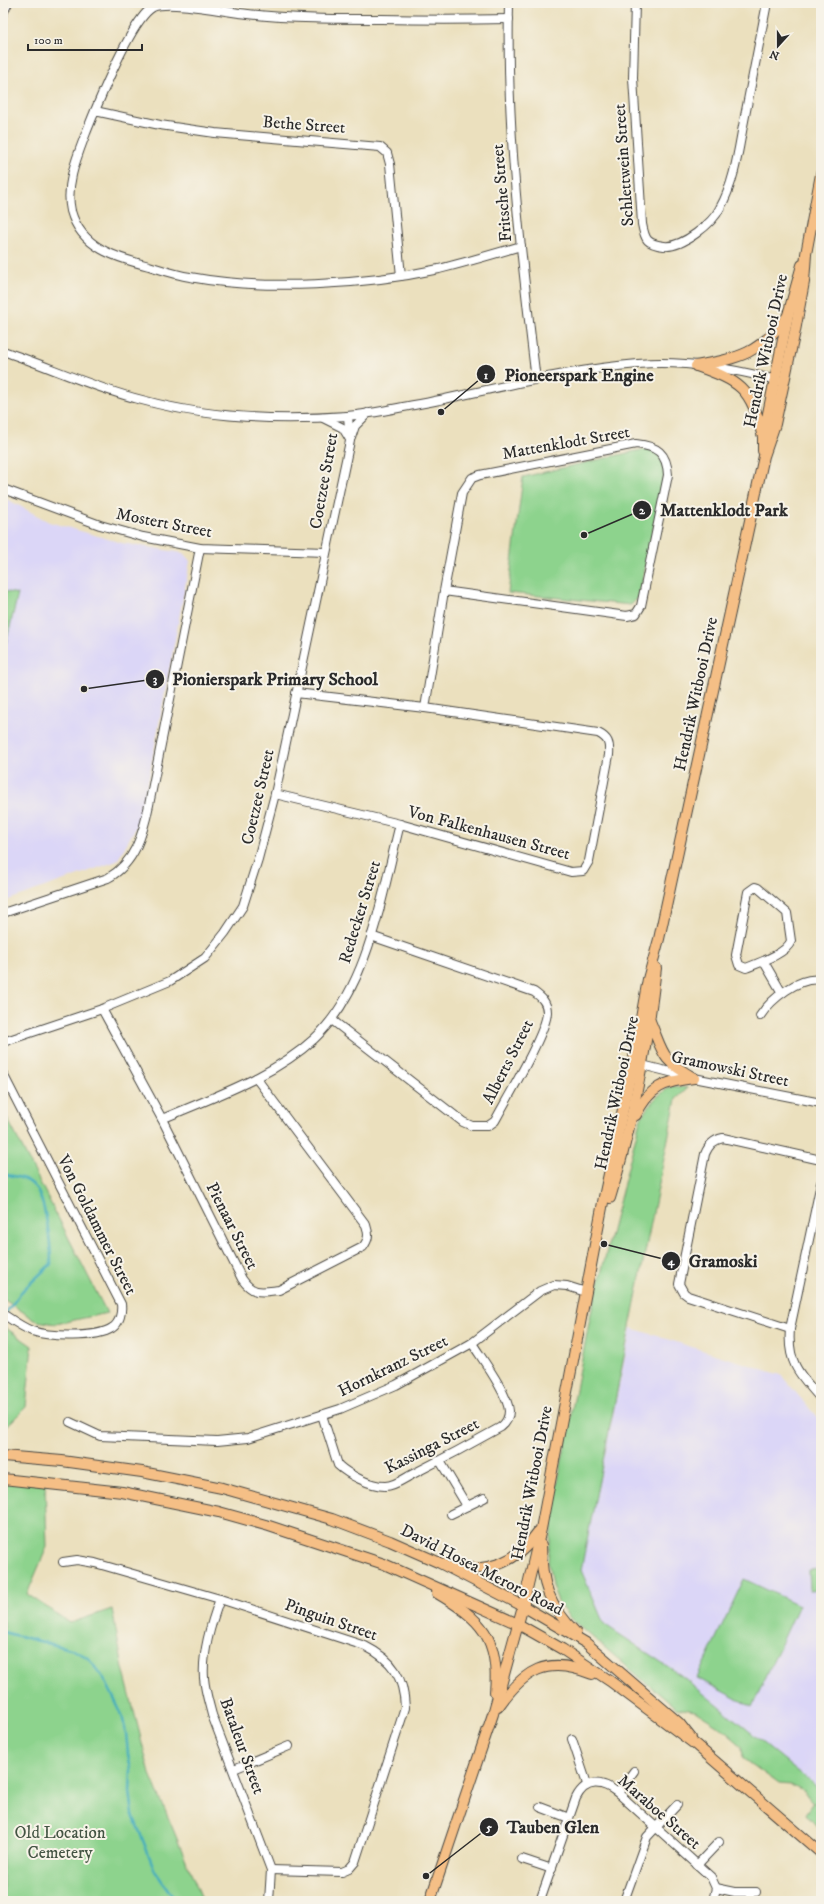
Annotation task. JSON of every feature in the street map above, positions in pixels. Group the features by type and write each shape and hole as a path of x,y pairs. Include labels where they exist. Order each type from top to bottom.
{"main road":[{"name":"Hendrik Witbooi Drive","path":"764,456 763,438 780,381 804,282 806,254 821,174"},
{"name":"Hendrik Witbooi Drive","path":"594,1252 630,1125 648,979 659,939 764,456 775,424 788,315 796,280 806,254"},
{"path":"696,366 724,361 755,349 770,338 788,315"},
{"path":"696,366 722,375 740,385 753,404 763,438"},
{"name":"Hendrik Witbooi Drive","path":"430,1901 493,1714 523,1606 541,1529 594,1252 638,1064 650,1021 659,939"},
{"path":"650,1021 658,1043 668,1062 694,1078"},
{"path":"630,1125 645,1098 653,1090 664,1083 674,1080 694,1078"},
{"name":"David Hosea Meroro Road","path":"3,1456 62,1461 142,1472 222,1488 332,1519 390,1541 440,1563 523,1606 586,1643 680,1722 696,1745"},
{"name":"David Hosea Meroro Road","path":"3,1479 122,1492 220,1512 322,1542 402,1571 518,1624 562,1649 610,1681 696,1745 821,1853"},
{"path":"440,1563 463,1568 493,1567 516,1556 541,1529"},
{"path":"541,1529 542,1576 546,1591 560,1615 586,1643"},
{"path":"402,1571 464,1609 478,1622 493,1651 495,1668 493,1714"},
{"path":"493,1714 518,1681 536,1670 550,1666 564,1666 580,1669 610,1681"}],"street":[{"path":"3,13 8,3"},
{"path":"509,19 460,20 288,18 247,14 172,3 152,8 142,18 130,37 95,111 78,153 70,182 71,210 80,231 97,248 117,258 189,277 218,281 293,285 401,276 452,265 521,246"},
{"name":"Fritsche Street","path":"509,3 512,118 521,246 536,380"},
{"name":"Schlettwein Street","path":"635,3 633,78 642,224 644,237 653,245 667,247 684,241 700,230 714,219 721,207 735,168 767,3"},
{"name":"Bethe Street","path":"95,111 160,125 215,133 380,147 387,153 390,164 401,276"},
{"path":"6,351 102,388 142,400 183,410 256,418 348,416 536,380 638,364 696,366 722,369 780,381"},
{"path":"350,441 355,426 368,413"},
{"name":"Coetzee Street","path":"3,1042 102,1009 170,981 205,958 216,945 243,906 258,860 276,794 350,441 348,416"},
{"path":"320,417 343,428 350,441"},
{"name":"Mattenklodt Street","path":"426,708 444,591 462,493 472,478 480,475 636,444 656,448 665,458 668,475 641,606 636,614 627,616 444,591"},
{"name":"Mostert Street","path":"3,489 100,525 143,537 200,548 326,552"},
{"path":"3,913 108,878 116,873 139,844 145,827 156,775 200,548"},
{"name":"Von Falkenhausen Street","path":"276,794 400,824 571,872 582,871 590,861 609,755 610,744 606,737 598,733 426,708 296,693"},
{"name":"Redecker Street","path":"162,1119 256,1078 314,1039 332,1020 346,999 371,936 400,824"},
{"path":"755,887 784,910 789,919 791,941 789,945 764,962 746,968 739,965 736,959 748,892 755,887"},
{"name":"Alberts Street","path":"332,1020 463,1122 472,1126 488,1126 495,1121 522,1072 544,1024 547,1012 545,1002 542,997 534,992 371,936"},
{"path":"764,962 782,993"},
{"path":"760,1016 768,1005 782,993 805,981 821,980"},
{"name":"Pienaar Street","path":"102,1009 162,1119 248,1288 256,1292 279,1290 363,1247 367,1241 369,1233 366,1225 256,1078"},
{"name":"Gramowski Street","path":"638,1064 694,1078 821,1103"},
{"name":"Von Goldammer Street","path":"3,1074 121,1304 122,1311 119,1320 112,1328 90,1333 59,1336 32,1331 3,1314"},
{"path":"790,1329 688,1296 684,1293 679,1284 705,1154 710,1145 716,1140 723,1138 821,1160"},
{"path":"821,1183 790,1329 789,1343 794,1365 821,1398"},
{"name":"Hornkranz Street","path":"70,1422 100,1436 217,1440 248,1438 362,1401 396,1385 472,1343 540,1291 554,1285 567,1286 586,1292"},
{"name":"Kassinga Street","path":"322,1415 338,1465 344,1471 360,1479 376,1484 391,1485 440,1461 501,1427 507,1421 509,1412 506,1401 472,1343"},
{"path":"440,1461 467,1506"},
{"path":"450,1514 484,1498"},
{"name":"Pinguin Street","path":"63,1562 77,1560 95,1563 220,1599 365,1646 380,1653 391,1664 400,1678 405,1695 405,1708 402,1722 355,1862 349,1869 342,1872 271,1870"},
{"name":"Bataleur Street","path":"220,1599 208,1640 204,1678 212,1715 234,1769 271,1870 269,1901"},
{"path":"540,1901 579,1792 587,1784 572,1739"},
{"path":"234,1769 289,1746"},
{"path":"618,1793 634,1770"},
{"name":"Maraboe Street","path":"587,1784 602,1783 618,1793 711,1877 716,1888"},
{"path":"624,1901 644,1843 655,1828 677,1805"},
{"path":"540,1807 569,1818"},
{"path":"698,1865 719,1842"},
{"path":"522,1859 552,1869"},
{"path":"713,1901 716,1888 735,1892 756,1892"}],"shaded area":[{"path":"3,497 49,522 122,543 183,553 190,561 141,818 117,861 3,902"},
{"path":"631,1328 781,1375 821,1422 821,1790 682,1676 604,1624 581,1570"}],"green space":[{"path":"655,448 664,465 665,472 639,597 631,605 508,593 523,477"},
{"path":"3,591 18,594 5,647 3,647"},
{"path":"672,1086 688,1088 676,1099 581,1570 604,1624 682,1676 821,1790 821,1831 806,1814 814,1802 802,1791 791,1785 779,1784 743,1758 742,1746 720,1727 695,1711 676,1708 571,1619 560,1606 552,1586 548,1560 556,1491 591,1313 640,1120 653,1101"},
{"path":"3,1110 107,1313 56,1324 37,1321 3,1299"},
{"path":"3,1326 32,1346 26,1407 3,1430"},
{"name":"Old Location Cemetery","path":"3,1479 45,1483 47,1547 27,1594 70,1623 112,1609 123,1668 150,1774 203,1901 3,1901"},
{"path":"821,1569 821,1590 810,1591 809,1570"},
{"path":"744,1579 799,1605 752,1707 697,1678"}],"waterway":[{"path":"3,1174 26,1180 37,1190 47,1221 51,1264 23,1290 5,1314"},
{"path":"3,1632 71,1649 87,1657 105,1680 122,1715 126,1733 131,1769 130,1792 133,1815 155,1871 176,1901"}],"place":[{"name":"Pioneerspark Engine","path":"441,412"},
{"name":"Mattenklodt Park","path":"584,535"},
{"name":"Pionierspark Primary School","path":"84,689"},
{"name":"Gramoski","path":"604,1244"},
{"name":"Tauben Glen","path":"426,1876"}]}
